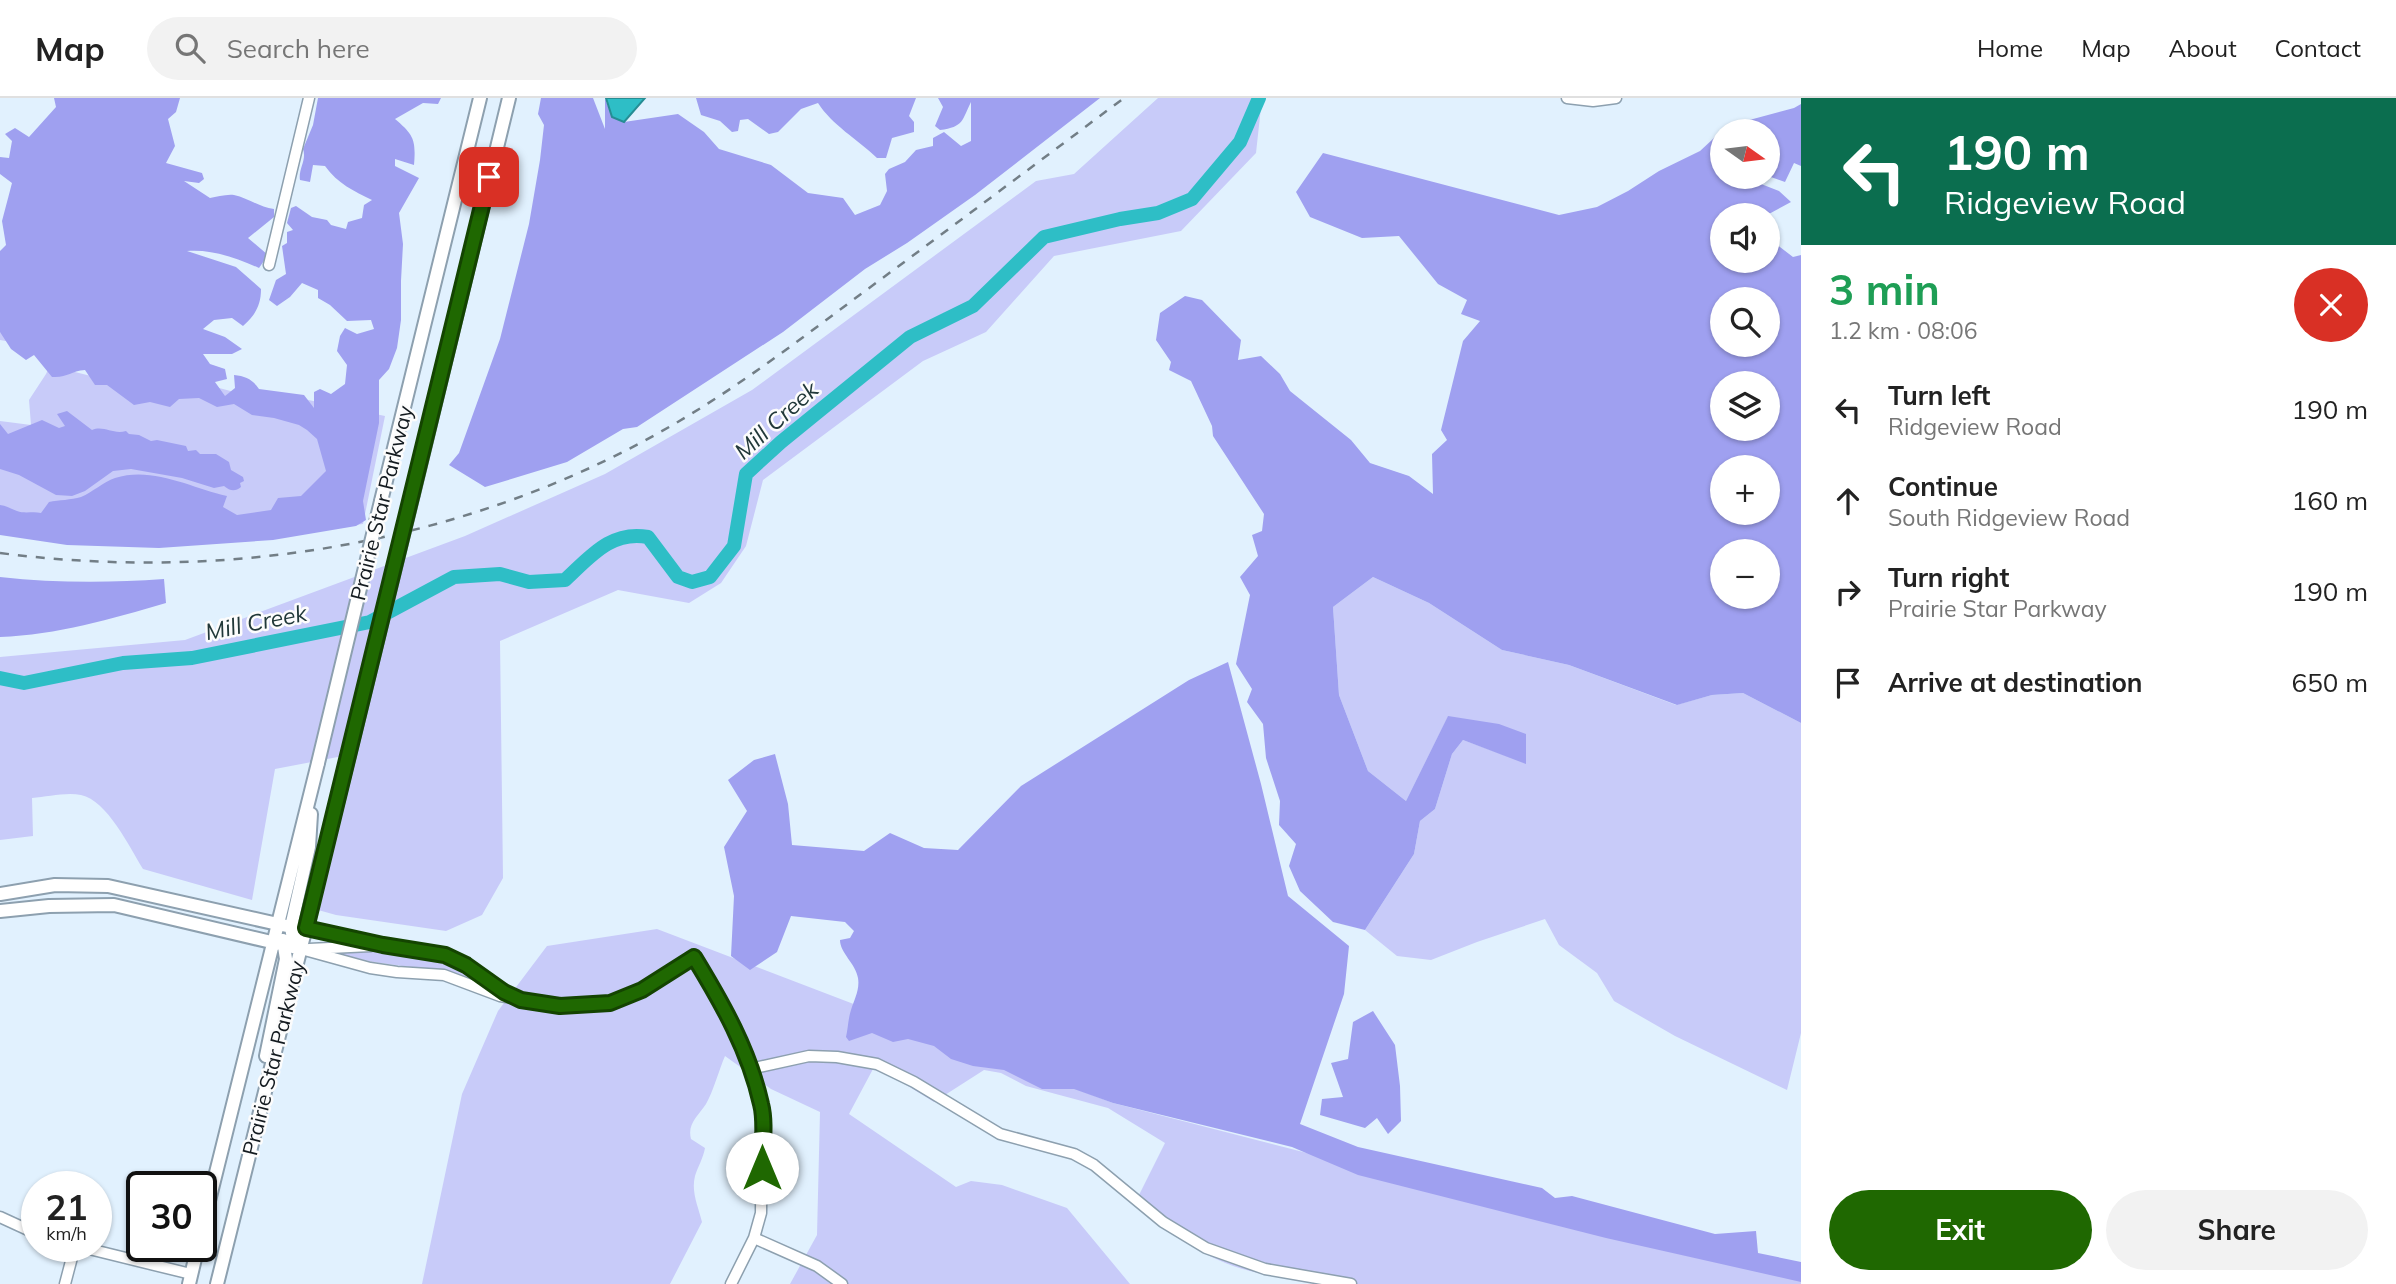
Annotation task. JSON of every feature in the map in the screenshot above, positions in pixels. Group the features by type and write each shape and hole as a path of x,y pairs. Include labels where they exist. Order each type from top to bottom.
{"main road":[{"name":"Prairie Star Parkway","path":"216,1171 267,968 282,948 311,791 480,98"},
{"name":"Prairie Star Parkway","path":"217,1284 509,98"},
{"path":"0,894 55,885 108,886 285,926 306,928"},
{"path":"0,911 49,906 114,905 282,948 301,949"},
{"path":"285,926 301,949"},
{"path":"268,1077 266,1059 282,948"},
{"path":"190,1279 196,1276 201,1284"}],"street":[{"path":"269,265 309,98"},
{"path":"1567,98 1601,101 1616,98"},
{"path":"306,928 445,955 521,1000"},
{"path":"301,949 383,945"},
{"path":"301,949 370,968 444,975 500,996 560,1006 610,1003 642,990 694,957 727,1012 762,1106 761,1213 754,1238 731,1284"},
{"path":"750,1069 816,1056 877,1065 907,1078 1000,1134 1074,1154 1094,1165 1163,1222 1206,1248 1265,1269 1351,1284"},
{"path":"0,1217 21,1227"},
{"path":"754,1238 809,1261 842,1284"},
{"path":"112,1256 190,1279"},
{"path":"65,1284 71,1262"}],"shaded area":[{"path":"54,98 180,98 176,112 168,119 175,146 166,163 202,173 204,179 199,183 184,181 210,198 234,195 274,209 274,217 248,238 268,255 259,268 215,253 187,251 236,267 261,289 256,310 243,326 232,318 214,320 203,329 225,337 242,349 232,354 203,354 210,364 225,369 227,379 215,382 225,396 235,388 234,375 249,379 259,389 304,395 314,408 314,392 320,389 331,394 345,384 347,365 337,351 345,328 357,334 374,329 371,320 347,321 318,298 318,290 302,283 290,297 277,306 269,300 276,280 286,274 282,246 287,243 287,232 293,230 287,223 291,208 296,206 312,217 327,220 331,225 346,229 348,222 362,218 364,205 372,200 341,182 325,166 313,165 310,182 300,180 303,149 313,125 318,98 441,98 438,104 423,103 395,119 410,134 415,150 414,165 395,159 395,166 419,178 399,213 403,244 401,320 397,348 389,369 379,380 379,423 363,501 366,520 356,526 273,540 159,548 67,545 0,535 0,505 20,512 41,513 49,502 81,497 115,478 129,475 172,479 227,496 223,507 237,515 271,510 278,498 301,496 326,471 317,439 299,425 252,415 234,404 217,407 199,398 179,399 170,407 150,402 134,405 107,385 95,385 85,370 52,377 34,355 26,360 11,349 0,332 0,251 6,245 2,221 12,183 0,174 0,157 9,158 12,141 5,134 15,128 29,137 56,107"},
{"path":"541,98 593,98 605,129 605,98 612,117 624,122 678,114 704,132 719,149 771,165 808,193 843,198 855,215 880,205 887,191 885,174 889,169 905,162 916,150 933,146 933,138 944,132 961,146 971,141 971,102 958,125 940,130 935,126 943,107 938,98 1100,98 975,195 865,269 783,332 637,427 623,429 567,462 485,487 449,465 459,453 500,339 529,224 544,125 538,114"},
{"path":"606,98 645,98 624,122 612,117"},
{"path":"696,98 916,98 909,116 914,122 914,132 892,138 886,158 877,158 838,125 818,103 801,109 778,132 769,134 748,119 740,120 738,131 732,132 720,121 701,115"},
{"path":"1158,98 1262,98 1256,153 1181,231 1054,256 986,332 923,361 763,480 746,546 721,583 689,603 618,590 500,641 503,878 482,915 446,931 336,915 311,908 343,756 275,769 252,900 143,869 109,815 91,799 81,795 32,798 33,836 0,840 0,657 185,640 465,536 605,474 752,390 1036,181 1074,174"},
{"path":"1801,104 1801,166 1794,163 1785,182 1780,180 1780,119 1753,119"},
{"path":"1710,142 1710,189 1774,189 1791,202 1780,208 1780,203 1710,203 1710,273 1780,273 1780,247 1793,257 1801,255 1801,723 1743,693 1712,695 1677,705 1569,665 1502,650 1429,603 1373,577 1333,607 1339,695 1368,771 1406,801 1448,716 1499,724 1526,734 1526,764 1463,740 1452,754 1435,809 1420,821 1414,854 1365,930 1333,922 1300,891 1289,866 1296,844 1279,825 1280,801 1266,758 1263,724 1247,702 1252,689 1236,664 1250,595 1240,577 1258,556 1252,535 1262,531 1264,514 1213,436 1212,426 1191,381 1169,370 1171,362 1156,340 1160,313 1185,296 1202,300 1241,340 1238,360 1261,356 1280,374 1290,391 1351,440 1370,463 1409,476 1433,494 1432,454 1447,440 1441,430 1463,341 1480,321 1461,314 1467,300 1438,284 1399,236 1362,238 1310,217 1296,192 1323,153 1559,215 1597,207 1700,151"},
{"path":"0,332 65,347 75,372 119,383 151,370 242,394 294,397 385,416 363,524 239,539 0,533 0,421 31,425 29,400 46,374 57,350 0,340"},
{"path":"67,411 92,430 126,431 151,441 186,446 188,451 216,454 229,462 231,470 243,477 244,481 237,490 232,490 224,486 214,488 182,478 131,469 113,471 85,491 72,496 56,495 19,475 0,469 0,424 8,434 42,420 59,428 65,426 57,414"},
{"path":"0,577 82,582 164,579 166,603 63,630 0,637"},
{"path":"1373,577 1429,603 1502,650 1569,665 1676,705 1712,695 1743,693 1801,723 1801,1033 1787,1090 1675,1036 1614,1001 1597,973 1559,945 1545,919 1431,960 1397,956 1365,930 1414,854 1420,821 1435,809 1452,754 1463,740 1526,763 1526,735 1448,717 1406,801 1368,771 1339,695 1333,607"},
{"path":"1228,662 1288,896 1349,946 1344,994 1300,1124 1358,1147 1542,1188 1555,1198 1572,1196 1715,1234 1756,1231 1758,1253 1801,1262 1801,1282 1606,1238 1358,1175 1292,1147 1113,1103 1074,1089 1042,1089 1004,1070 973,1066 951,1059 934,1046 908,1039 893,1042 872,1033 849,1041 846,1037 858,982 857,973 841,945 840,940 850,938 854,931 845,922 791,916 777,952 750,970 731,956 734,896 724,847 747,811 728,780 754,760 775,754 788,804 792,845 864,851 890,833 924,848 958,850 1021,786 1189,680"},
{"path":"657,929 1113,1103 1801,1280 1801,1284 1324,1284 1259,1273 1203,1253 1160,1225 1135,1203 1165,1143 1108,1108 1026,1086 1001,1073 984,1070 934,1102 895,1078 873,1069 849,1114 956,1187 971,1181 1002,1185 1067,1208 1130,1284 790,1284 817,1235 820,1112 771,1089 725,1056 709,1099 694,1120 690,1134 691,1139 705,1148 694,1182 695,1199 702,1222 670,1284 422,1284 462,1094 498,1011 547,946"},
{"path":"328,951 396,951 430,956 461,967 497,992 440,971 373,962"},
{"path":"1373,1011 1395,1045 1400,1086 1401,1121 1388,1134 1377,1118 1365,1128 1320,1115 1322,1099 1343,1097 1331,1063 1348,1059 1353,1022"}],"waterway":[{"name":"Mill Creek","path":"0,678 24,683 123,663 192,658 370,622 454,577 500,574 529,582 565,580 602,547 612,541 635,536 648,537 678,577 692,582 710,577 734,546 746,474 781,442 910,337 973,306 1044,237 1158,213 1192,199 1240,142 1259,98"}],"railway":[{"path":"0,553 90,561 180,562 269,556 358,542 445,522 530,493 612,457 691,414 735,386 1124,98"}],"route":[{"path":"489,177 306,928 445,955 521,1000 560,1006 610,1003 642,990 694,957 727,1012 743,1048 762,1106 762,1168"}]}
